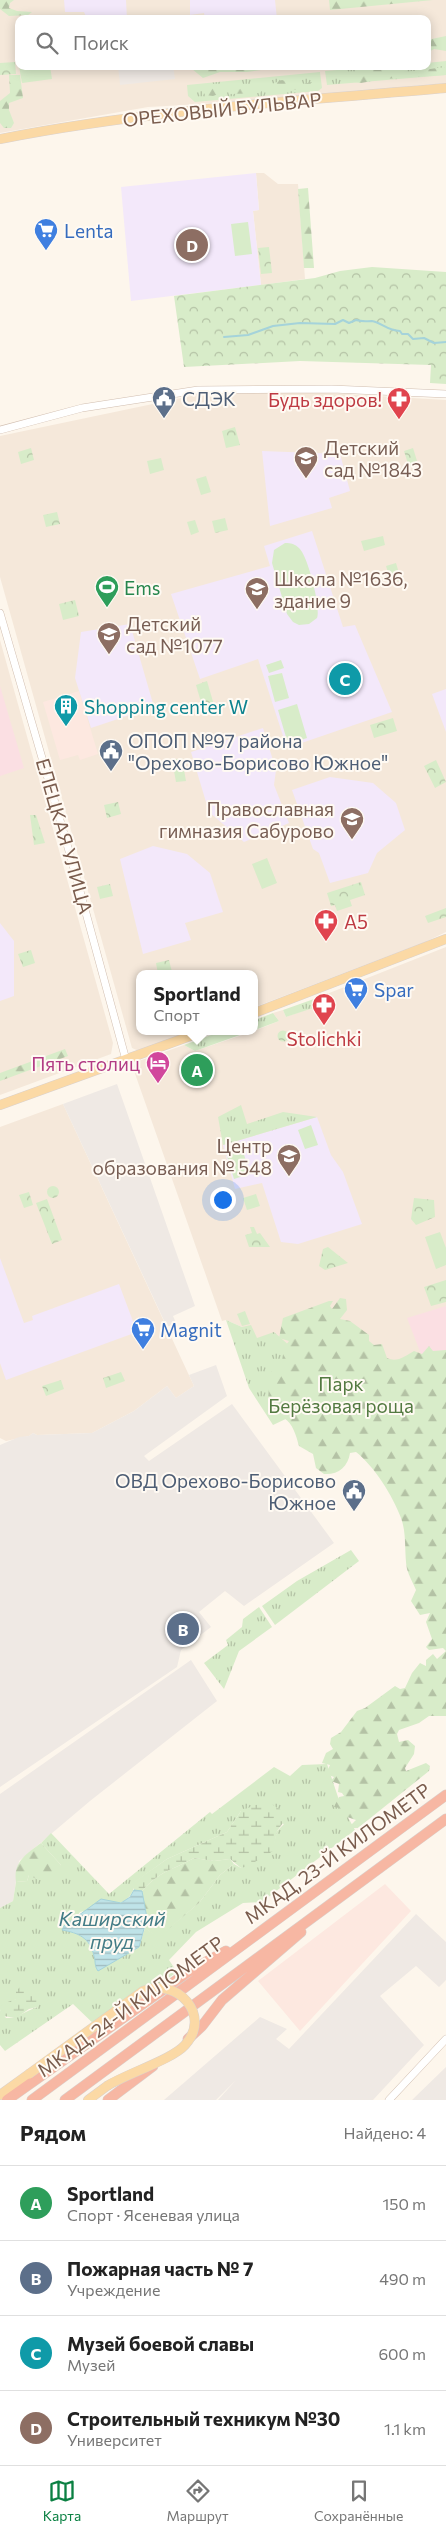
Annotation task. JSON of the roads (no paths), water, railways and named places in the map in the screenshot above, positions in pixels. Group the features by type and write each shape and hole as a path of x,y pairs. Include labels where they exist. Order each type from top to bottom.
{"highway":[{"name":"МКАД, 23-Й КИЛОМЕТР","path":"248,1941 446,1795"},
{"name":"МКАД, 23-Й КИЛОМЕТР","path":"260,1956 446,1819"},
{"path":"108,2100 190,2038 222,2000 335,1901"},
{"path":"6,2100 188,1972 248,1941"},
{"name":"МКАД, 24-Й КИЛОМЕТР","path":"32,2100 248,1941"},
{"name":"МКАД, 24-Й КИЛОМЕТР","path":"65,2100 260,1956"}],"main road":[{"name":"ОРЕХОВЫЙ БУЛЬВАР","path":"0,139 84,123 156,114 446,88"},
{"path":"258,1011 446,940"},
{"path":"0,1105 193,1035"},
{"path":"0,2095 143,1991 155,1987 167,1988 183,1996 190,2006 194,2024 192,2036 185,2046 175,2053 127,2074 88,2100"}],"street":[{"path":"0,430 82,408 198,390 332,389 446,394"},
{"name":"ЕЛЕЦКАЯ УЛИЦА","path":"0,613 51,785 126,1060"},
{"path":"389,2100 446,2039"}],"water":[{"name":"Каширский пруд","path":"134,1890 142,1891 147,1918 139,1947 98,1971 95,1958 87,1941 79,1935 62,1930 64,1926 101,1899 121,1903 130,1897"}],"waterway":[{"path":"224,337 248,335 273,326 300,323 335,324 343,320 349,323 356,320 372,321 392,330 400,331 402,334 408,334 413,339 424,338 434,343 446,342"}],"place":[{"name":"Строительный техникум №30","path":"192,245"},
{"name":"Lenta","path":"46,251"},
{"name":"СДЭК","path":"164,419"},
{"name":"Будь здоров!","path":"399,420"},
{"name":"Детский сад №1843","path":"306,479"},
{"name":"Ems","path":"107,608"},
{"name":"Школа №1636, здание 9","path":"257,610"},
{"name":"Детский сад №1077","path":"109,655"},
{"name":"Музей боевой славы","path":"345,679"},
{"name":"Shopping center W","path":"66,727"},
{"name":"ОПОП №97 района \"Орехово-Борисово Южное\"","path":"111,772"},
{"name":"Православная гимназия Сабурово","path":"352,840"},
{"name":"A5","path":"326,942"},
{"name":"Spar","path":"356,1010"},
{"name":"Stolichki","path":"324,1026"},
{"name":"Sportland","path":"197,1070"},
{"name":"Пять столиц","path":"158,1084"},
{"name":"Центр образования № 548","path":"289,1177"},
{"name":"Magnit","path":"143,1350"},
{"name":"ОВД Орехово-Борисово Южное","path":"354,1512"},
{"name":"Пожарная часть № 7","path":"183,1629"}],"park label":[{"name":"Парк Берёзовая роща","path":"341,1394"}]}
